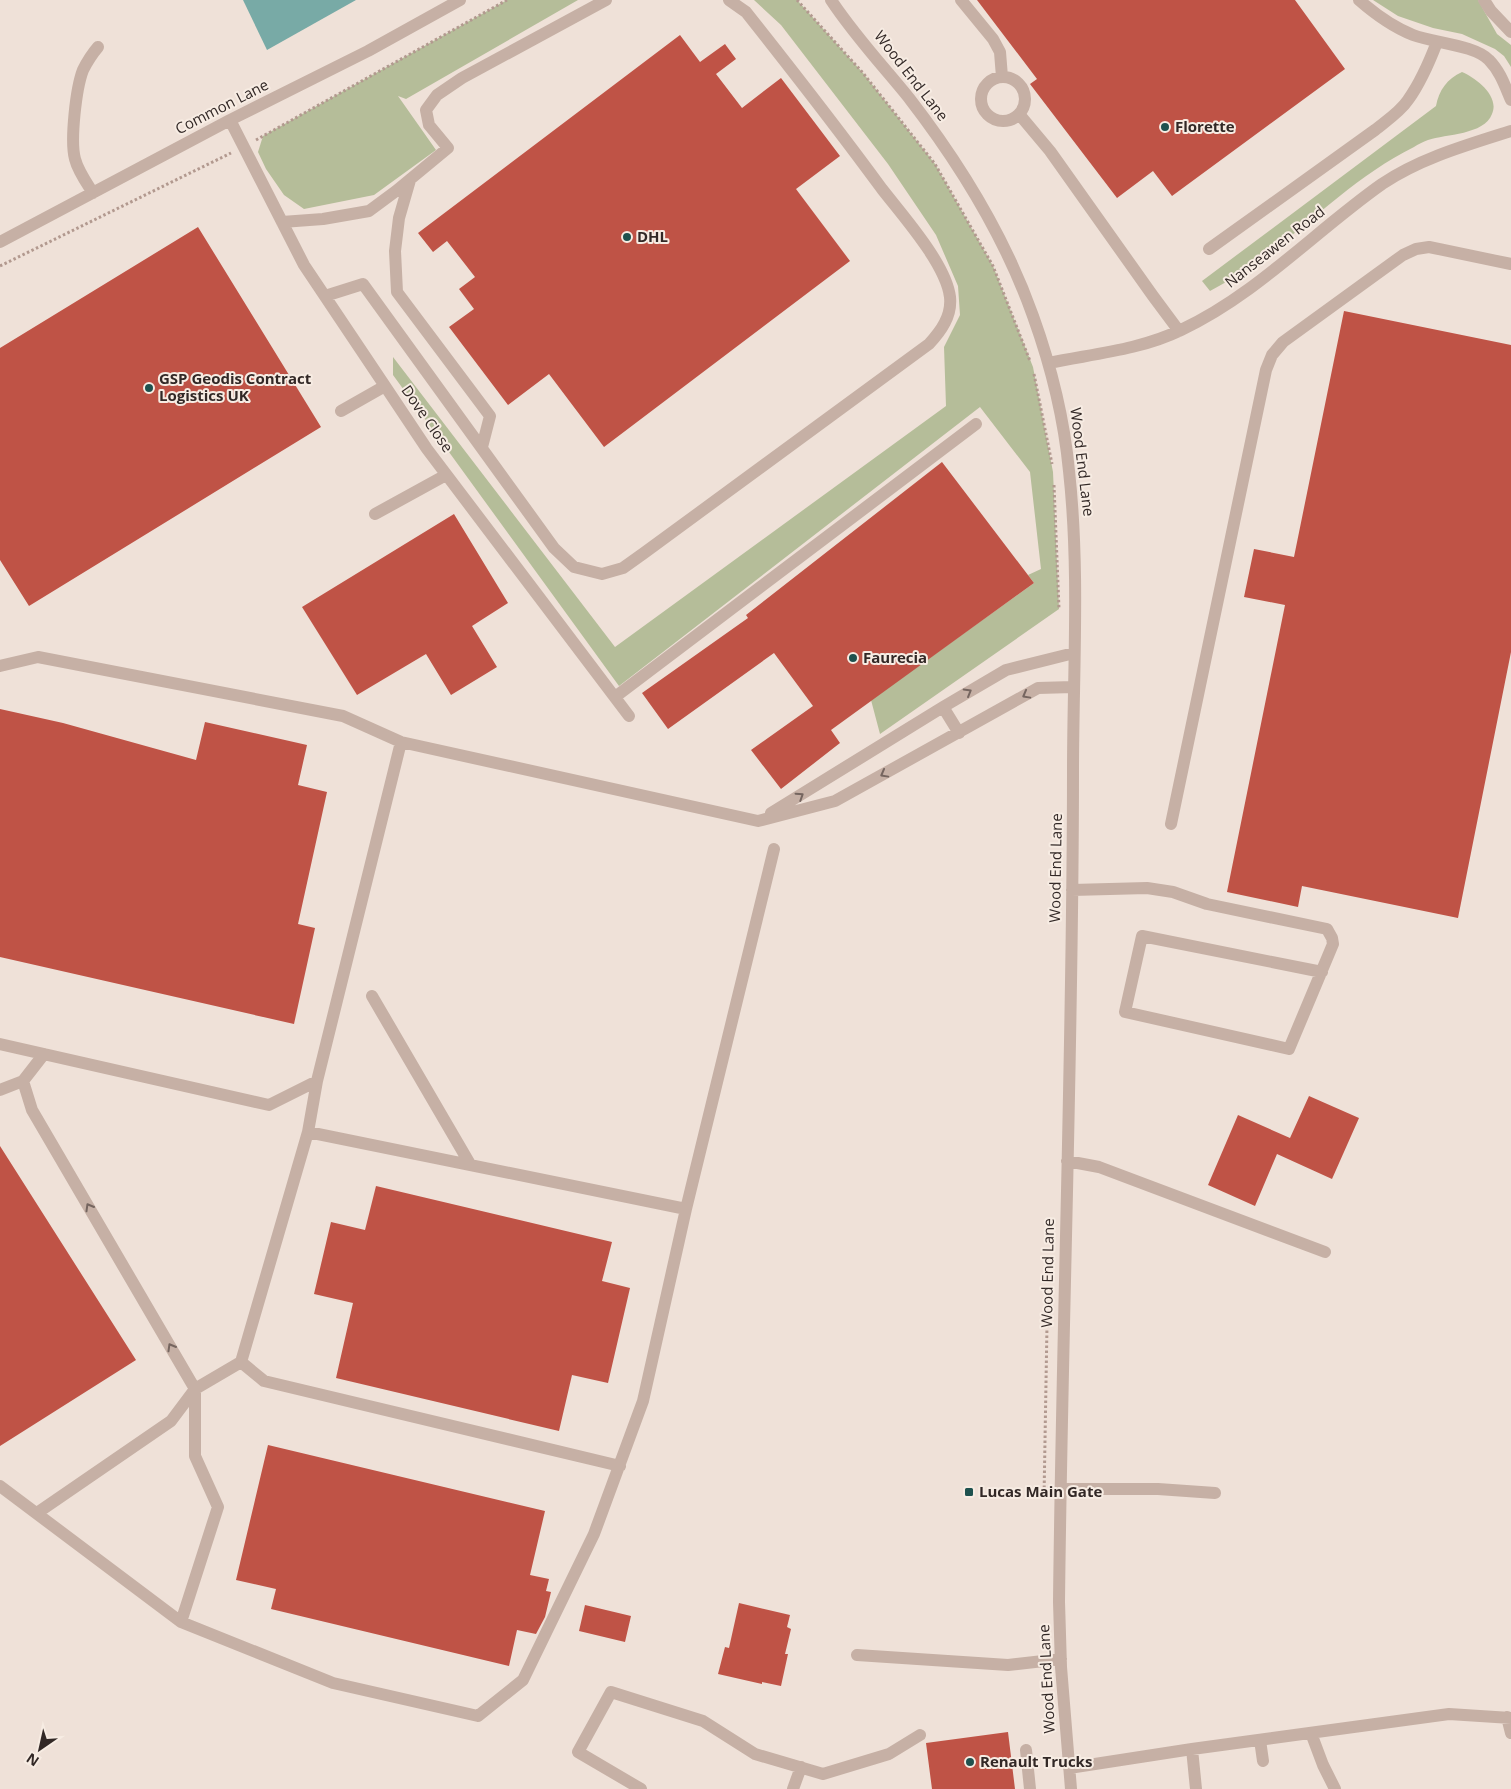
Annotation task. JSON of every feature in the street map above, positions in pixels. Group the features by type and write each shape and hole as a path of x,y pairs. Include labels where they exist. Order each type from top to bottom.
{"street":[{"name":"Common Lane","path":"0,242 230,120 368,51 460,0"},
{"path":"282,222 324,219 369,211 448,148 428,125 426,110 437,95 462,78 606,0"},
{"path":"325,296 363,284 554,548 574,567 602,574 623,568 929,344 941,331 948,315 950,297 945,281 933,256 846,140 746,12 728,0"},
{"name":"Wood End Lane","path":"826,0 835,5 911,101 956,163 985,212 1004,249 1031,311 1049,363 1062,420 1069,467 1073,516 1074,653 1072,890 1058,1602 1071,1789"},
{"path":"961,0 993,40 1000,52 1002,77"},
{"path":"1359,0 1390,24 1413,35 1460,46 1488,58 1502,77 1511,100"},
{"path":"1484,0 1491,11 1511,32"},
{"path":"1208,249 1376,130 1397,112 1408,101 1418,84 1437,42"},
{"path":"93,193 74,158 73,138 82,72 98,48"},
{"path":"1002,77 1016,81 1024,93 1025,101 1019,114 1006,121 999,121 987,114 982,108 981,94 984,88 989,82 1002,77"},
{"path":"1019,114 1050,151 1179,331"},
{"name":"Dove Close","path":"230,120 304,265 385,386 446,475 629,716"},
{"name":"Nanseawen Road","path":"1049,363 1132,346 1179,331 1228,304 1383,184 1427,159 1511,131"},
{"path":"410,180 399,218 395,250 397,292 490,416 482,447"},
{"path":"1171,824 1266,370 1272,355 1283,342 1403,255 1416,249 1429,247 1511,264"},
{"path":"341,411 385,386"},
{"path":"615,697 976,424"},
{"path":"375,514 446,475"},
{"path":"758,821 1006,670 1074,653"},
{"path":"0,666 38,657 342,716 401,742 758,821 835,801 1038,688 1073,687"},
{"path":"943,707 959,733"},
{"path":"37,1513 171,1422 196,1389 241,1362 308,1132 317,1081 401,742"},
{"path":"0,1486 181,1622 333,1683 478,1716 523,1680 594,1534 644,1401 686,1210 774,849"},
{"path":"1072,890 1147,888 1173,892 1207,904 1327,929 1332,938 1333,944 1322,972 1289,1049 1125,1012 1142,936 1322,972"},
{"path":"372,996 470,1164"},
{"path":"0,1044 269,1105 317,1081"},
{"path":"0,1090 23,1081 44,1054"},
{"path":"23,1081 32,1110 196,1389 195,1456 218,1507 181,1622"},
{"path":"308,1132 686,1210"},
{"path":"1067,1161 1099,1167 1326,1252"},
{"path":"241,1362 264,1381 620,1466"},
{"path":"1060,1489 1158,1489 1215,1493"},
{"path":"857,1655 1008,1665 1061,1659"},
{"path":"641,1789 578,1752 611,1692 703,1721 755,1754 823,1774 888,1754 920,1735"},
{"path":"1069,1768 1192,1749 1449,1714 1509,1717 1511,1733"},
{"path":"1312,1732 1323,1764 1336,1789"},
{"path":"1260,1740 1263,1761"},
{"path":"1192,1749 1196,1789"},
{"path":"1026,1750 1030,1789"},
{"path":"792,1789 801,1767"}],"path":[{"path":"797,0 863,73 935,164 993,266 1033,367 1053,472"},
{"path":"1054,482 1059,616"},
{"path":"1044,1499 1047,1325"}],"green space":[{"path":"507,0 578,0 406,99 398,96 436,150 374,195 304,209 284,195 266,169 258,152 263,136"},
{"path":"754,0 797,0 863,73 935,164 993,266 1033,367 1053,472 1059,609 880,734 871,700 1034,583 1028,575 1041,569 1030,472 980,407 619,686 393,375 393,357 615,647 946,406 944,347 960,315 958,286 936,235 888,164 781,25"},
{"path":"1373,0 1478,0 1497,34 1511,45 1511,67 1504,56 1495,49 1462,34 1433,28 1398,16"},
{"path":"1462,72 1480,83 1490,94 1494,107 1488,121 1464,133 1428,140 1391,160 1348,189 1267,255 1210,291 1202,281 1436,106 1439,95 1445,86 1452,78"}],"water":[{"path":"243,0 356,0 267,50"}],"building":[{"name":"Florette","path":"977,0 1295,0 1345,69 1172,196 1153,171 1117,198 1030,84 1037,79"},
{"name":"DHL","path":"680,35 700,62 725,44 736,59 716,74 742,108 781,78 840,156 796,189 850,261 604,447 549,374 508,405 449,327 474,309 459,289 475,277 447,241 433,252 418,233"},
{"name":"GSP Geodis Contract Logistics UK","path":"198,227 321,427 29,606 0,560 0,348"},
{"path":"1344,311 1511,345 1511,652 1458,918 1302,886 1298,907 1227,892 1285,605 1244,597 1254,549 1294,557"},
{"name":"Faurecia","path":"942,462 1034,583 831,730 840,743 781,789 751,750 813,706 774,653 668,729 642,693 748,618 746,615"},
{"path":"454,514 508,603 472,626 497,667 451,695 426,654 357,695 302,607"},
{"path":"0,709 63,723 196,760 205,722 307,745 298,785 327,792 298,924 315,928 294,1024 0,957"},
{"path":"1309,1096 1359,1118 1332,1179 1277,1154 1255,1206 1208,1185 1238,1115 1290,1138"},
{"path":"0,1146 136,1360 0,1446"},
{"path":"376,1186 612,1242 602,1281 630,1288 608,1383 572,1375 559,1431 336,1378 353,1303 314,1294 331,1222 365,1230"},
{"path":"268,1445 545,1511 530,1575 549,1579 546,1591 551,1592 545,1617 536,1634 517,1630 509,1666 271,1609 276,1589 236,1580"},
{"path":"739,1603 790,1615 787,1627 791,1629 785,1654 788,1654 781,1686 762,1682 762,1684 718,1674 725,1647 729,1648"},
{"path":"585,1605 631,1616 625,1642 579,1631"},
{"name":"Renault Trucks","path":"1008,1732 1015,1789 932,1789 926,1743"}],"place":[{"name":"Florette","path":"1165,127"},
{"name":"DHL","path":"627,237"},
{"name":"GSP Geodis Contract Logistics UK","path":"149,388"},
{"name":"Faurecia","path":"853,658"},
{"name":"Lucas Main Gate","path":"969,1492"},
{"name":"Renault Trucks","path":"970,1762"}]}
